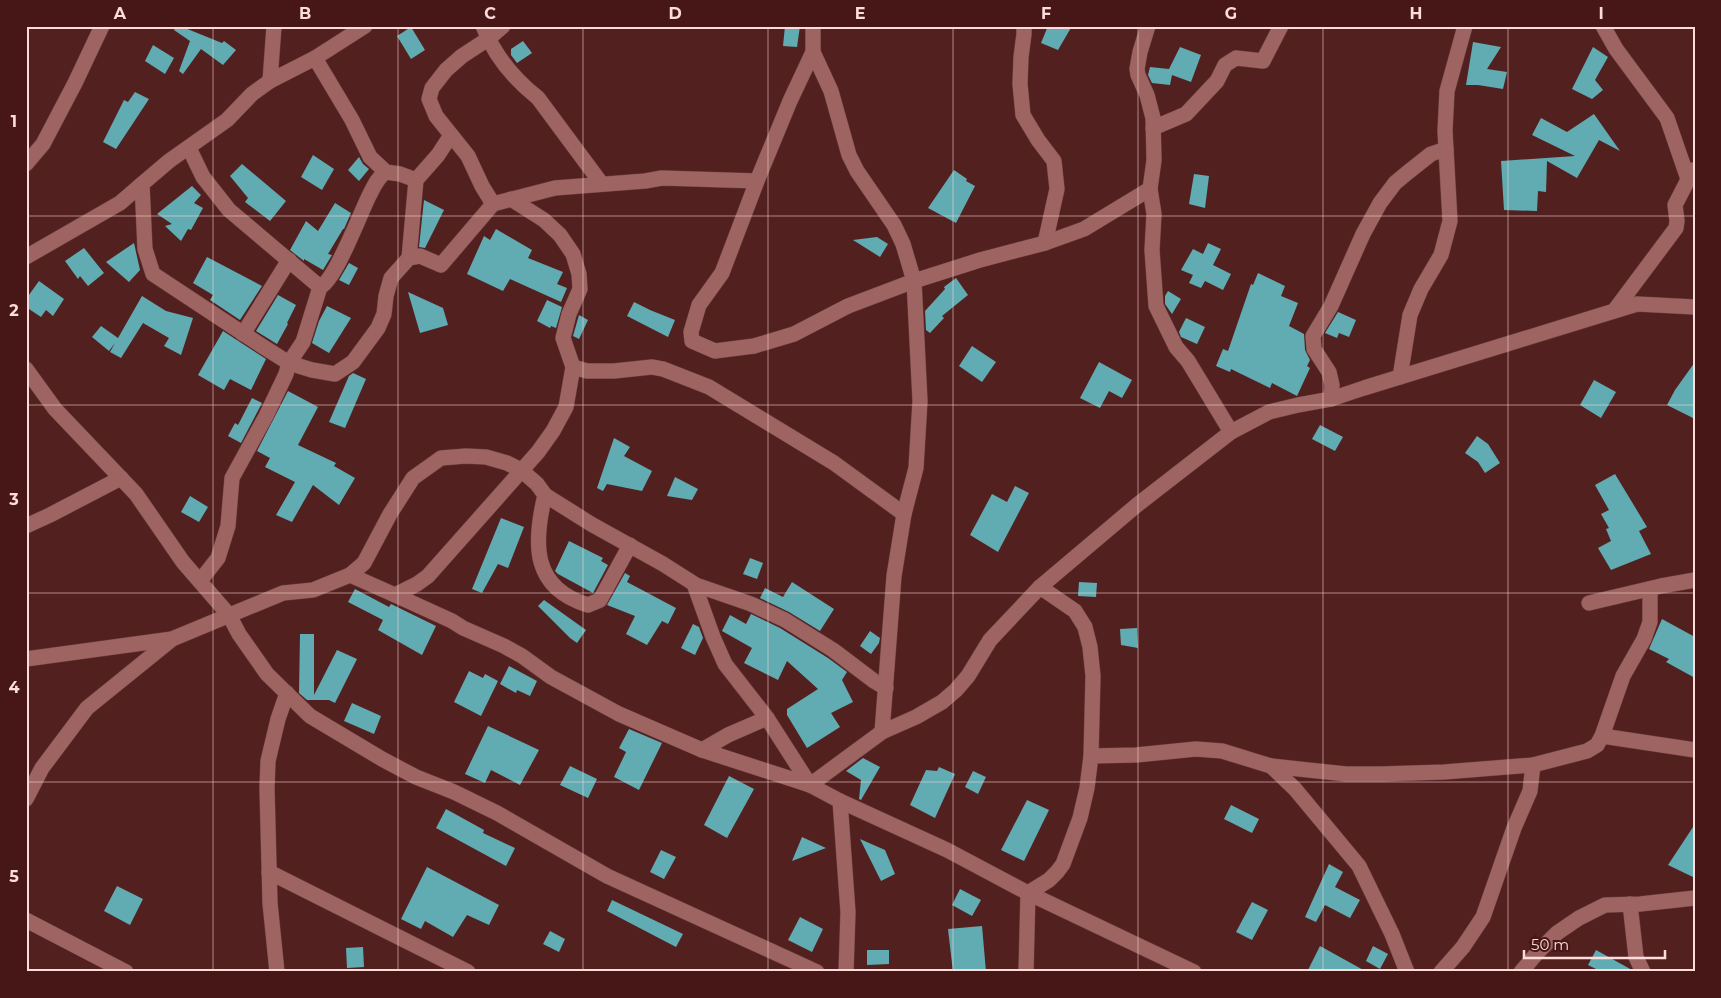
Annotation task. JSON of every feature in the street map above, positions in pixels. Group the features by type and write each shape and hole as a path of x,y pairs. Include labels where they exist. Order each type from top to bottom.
{"street":[{"path":"26,164 43,144 102,26"},
{"path":"270,81 274,26"},
{"path":"26,257 120,203 169,161 227,120 252,94 270,81 315,58 366,26"},
{"path":"493,204 468,156 436,116 429,99 432,88 446,70 486,33 503,26"},
{"path":"813,26 813,52 790,101 757,181 722,273 699,305 691,332 692,341 715,351 754,346 794,334 848,306 914,281 980,260 1045,243 1084,229 1150,189"},
{"path":"1024,26 1020,84 1023,115 1054,162 1057,189 1045,243"},
{"path":"1148,26 1137,69 1153,118 1154,160 1150,189 1154,214 1152,250 1156,306 1176,347 1188,361 1231,432"},
{"path":"1153,128 1186,114 1217,81 1225,65 1236,58 1263,61 1281,26"},
{"path":"1400,377 1410,315 1421,289 1441,255 1450,221 1446,150 1447,92 1465,26"},
{"path":"1602,26 1616,49 1667,118 1691,173 1675,205 1676,228 1614,312"},
{"path":"486,33 509,71 538,98 601,183"},
{"path":"813,52 831,90 848,155 894,224 903,244 914,281 920,402 916,468 904,514 894,576 882,732"},
{"path":"315,58 352,120 370,157 386,172 400,174 416,180"},
{"path":"142,184 145,249 152,274 289,363 335,374 353,362 378,328 384,314 391,278 409,258 416,180 438,156 451,135"},
{"path":"189,148 203,177 229,210 320,287"},
{"path":"1331,399 1332,385 1329,372 1314,349 1313,336 1331,306 1363,234 1380,203 1395,183 1431,154 1446,150"},
{"path":"200,581 218,558 228,526 232,478 266,416 286,374 289,363 303,342 320,287 326,284 336,271 360,213 378,179 386,172"},
{"path":"409,258 420,256 441,265 493,204 530,193 555,188 662,178 757,181"},
{"path":"395,596 418,584 428,576 538,452 553,431 566,407 573,367 563,338 569,314 580,289 580,274 573,254 560,235 544,220 511,199"},
{"path":"243,334 289,260"},
{"path":"810,785 882,732 916,717 942,702 968,676 990,640 1040,587 1137,505 1231,432 1269,412 1331,399 1638,304 1695,308"},
{"path":"573,367 587,370 614,370 652,367 710,387 834,462 904,514"},
{"path":"26,369 55,409 136,494 184,562 229,615 239,634 267,674 310,716 416,777 454,792 497,813 607,876 818,972"},
{"path":"26,659 172,639 283,594 313,590 350,576 364,563 390,514 413,478 441,458 466,456 486,457 507,463 521,470 545,495 591,524 694,584 751,604 785,620 833,650 886,688"},
{"path":"26,526 121,478"},
{"path":"545,495 537,535 543,572 559,591 574,600 588,605 600,600 630,545"},
{"path":"350,576 504,646 522,656 551,677 619,714 702,750 810,785 840,801 947,850 1028,893 1194,972"},
{"path":"1588,603 1695,580"},
{"path":"694,584 725,664 768,718 810,785"},
{"path":"1028,893 1049,880 1063,864 1080,818 1087,788 1091,756 1093,676 1090,647 1085,627 1074,611 1040,587"},
{"path":"1091,756 1136,755 1196,748 1222,751 1271,766 1346,774 1381,774 1444,772 1533,765 1587,751 1596,745 1602,736 1623,676 1644,638 1650,622 1650,589"},
{"path":"26,799 42,768 87,708 172,639"},
{"path":"277,972 270,902 268,761 278,719 287,693"},
{"path":"702,750 728,735 768,718"},
{"path":"1602,736 1695,750"},
{"path":"1441,972 1463,947 1483,917 1514,828 1530,791 1533,765"},
{"path":"1271,766 1295,789 1359,866 1408,972"},
{"path":"840,801 848,912 846,972"},
{"path":"269,872 442,965 468,972"},
{"path":"1026,972 1028,893"},
{"path":"1521,972 1557,933 1578,918 1605,905 1695,898"},
{"path":"1630,904 1636,957 1644,972"},
{"path":"26,920 126,972"}],"building":[{"path":"176,26 222,43 224,41 236,50 223,65 201,49 183,74 179,71 190,41 174,30"},
{"path":"785,26 800,26 797,47 783,46"},
{"path":"1048,26 1072,26 1058,50 1041,43"},
{"path":"411,27 425,50 411,59 397,36"},
{"path":"523,41 532,53 517,63 511,55 511,49"},
{"path":"1473,42 1501,47 1487,69 1507,72 1503,89 1466,85"},
{"path":"153,45 174,58 165,74 145,61"},
{"path":"1180,47 1201,55 1191,82 1172,75 1170,85 1152,83 1148,75 1150,67 1169,69"},
{"path":"1593,47 1608,57 1595,80 1603,90 1592,99 1572,89"},
{"path":"135,92 149,99 116,149 103,142 124,100 128,102"},
{"path":"1594,114 1620,151 1599,140 1577,178 1547,161 1546,192 1538,191 1537,211 1504,210 1501,161 1575,156 1532,135 1541,118 1567,132"},
{"path":"313,155 334,169 322,190 301,177"},
{"path":"359,157 369,169 359,181 348,170"},
{"path":"242,164 286,201 270,221 245,202 248,198 230,176"},
{"path":"954,170 975,186 956,223 928,208"},
{"path":"1194,174 1209,176 1205,208 1189,204"},
{"path":"192,186 201,195 194,203 203,208 191,230 188,229 181,241 165,226 172,224 157,214"},
{"path":"424,200 444,210 425,248 419,247"},
{"path":"335,203 351,213 344,229 328,254 332,255 323,270 304,259 304,261 290,250 306,221 318,231"},
{"path":"496,229 532,250 528,258 563,272 557,284 567,288 561,302 510,279 503,291 467,274 484,236 490,240"},
{"path":"877,237 888,244 880,257 853,240"},
{"path":"134,243 140,270 129,282 106,262"},
{"path":"1208,243 1221,249 1213,265 1231,274 1223,290 1205,281 1201,288 1189,283 1193,275 1181,270 1193,249 1203,254"},
{"path":"84,248 104,273 88,286 80,276 78,279 65,261"},
{"path":"207,257 262,286 240,320 210,300 213,295 193,283"},
{"path":"349,263 358,268 349,285 339,280"},
{"path":"1258,273 1285,286 1281,296 1298,303 1289,326 1304,334 1305,350 1310,360 1307,366 1310,368 1297,396 1272,383 1270,388 1231,369 1230,372 1216,366 1223,349 1228,351 1251,284 1253,285"},
{"path":"956,278 968,295 942,316 944,318 930,333 926,330 925,311 945,289 944,287"},
{"path":"39,281 64,299 53,316 46,310 41,317 26,307 26,299"},
{"path":"1168,291 1181,299 1172,314 1165,304 1165,296"},
{"path":"408,292 443,308 448,325 420,333"},
{"path":"278,295 296,305 277,344 256,331"},
{"path":"142,296 166,311 193,318 181,355 164,346 169,338 143,323 121,358 110,352 115,343 109,351 92,337 101,326 118,338"},
{"path":"547,300 562,307 556,328 551,326 550,328 537,321"},
{"path":"634,302 675,320 668,337 627,316"},
{"path":"327,306 351,318 329,353 312,343 319,321"},
{"path":"1338,312 1356,320 1349,337 1339,333 1337,338 1325,333"},
{"path":"579,315 588,320 579,339 573,336"},
{"path":"1186,318 1205,327 1197,344 1181,337 1179,332"},
{"path":"223,331 266,359 251,390 230,379 224,390 198,375"},
{"path":"972,346 996,362 982,382 959,366"},
{"path":"1099,362 1132,380 1122,398 1109,391 1100,408 1080,398"},
{"path":"1695,362 1695,419 1667,405"},
{"path":"353,373 366,379 345,428 329,422 349,376"},
{"path":"1594,380 1616,392 1601,418 1580,405"},
{"path":"288,391 318,407 298,445 336,463 334,466 355,478 339,505 313,485 292,522 276,515 295,482 265,467 270,458 257,451"},
{"path":"252,398 262,403 241,443 228,436 235,423 238,425"},
{"path":"1320,425 1343,437 1335,451 1312,439"},
{"path":"1477,436 1488,444 1500,463 1485,473 1478,462 1465,453"},
{"path":"614,438 630,447 624,456 652,471 642,491 607,484 603,491 597,488"},
{"path":"1615,474 1647,527 1639,531 1651,554 1611,570 1598,548 1611,541 1606,529 1609,528 1601,514 1609,510 1595,485"},
{"path":"675,477 698,489 692,500 667,496"},
{"path":"1015,486 1029,493 998,552 970,535 992,494 1007,502"},
{"path":"190,496 208,507 199,522 181,512"},
{"path":"501,518 524,527 508,568 498,564 482,593 472,589"},
{"path":"569,541 603,558 601,561 608,565 593,593 555,571"},
{"path":"750,558 763,563 757,579 743,574"},
{"path":"625,573 630,576 627,582 676,608 668,624 662,621 647,645 626,634 635,616 607,605"},
{"path":"792,582 834,609 820,631 789,612 760,598 765,588 783,597"},
{"path":"1079,582 1097,583 1096,597 1078,596"},
{"path":"355,589 389,607 391,604 436,626 422,655 378,630 383,620 348,602"},
{"path":"544,600 586,630 577,643 538,606"},
{"path":"751,614 780,628 847,672 842,680 853,702 831,713 840,727 807,748 787,715 787,709 818,689 787,661 778,680 744,663 752,648 722,631 730,615 746,624"},
{"path":"1662,619 1695,637 1695,678 1666,662 1669,659 1649,649"},
{"path":"693,624 699,627 703,638 695,655 681,648"},
{"path":"1137,628 1138,648 1121,645 1120,629"},
{"path":"870,631 880,638 879,643 871,654 860,646"},
{"path":"300,634 314,634 314,695 337,650 357,659 335,703 329,700 307,700 299,693"},
{"path":"509,666 537,681 530,696 517,690 516,693 500,684"},
{"path":"469,671 483,678 485,674 498,681 481,716 454,702"},
{"path":"352,703 381,716 374,734 344,721"},
{"path":"488,726 539,750 520,785 491,770 485,783 465,774"},
{"path":"629,729 662,743 639,790 614,777 626,752 619,748"},
{"path":"863,758 880,767 861,800 859,799 861,780 846,771"},
{"path":"570,766 597,779 588,798 560,785"},
{"path":"939,767 955,774 935,818 910,805 926,770 937,771"},
{"path":"973,771 986,777 978,794 965,787"},
{"path":"729,776 754,789 727,838 704,825"},
{"path":"1027,800 1049,810 1024,861 1001,850"},
{"path":"1231,805 1259,819 1252,833 1224,819"},
{"path":"446,809 484,830 483,833 515,848 506,866 436,828"},
{"path":"1695,824 1695,878 1668,865"},
{"path":"802,837 826,848 792,861"},
{"path":"860,839 885,850 895,874 881,881"},
{"path":"661,850 676,857 664,879 650,872"},
{"path":"1329,864 1343,872 1335,887 1360,900 1350,918 1325,905 1316,922 1305,917"},
{"path":"427,867 499,905 489,925 467,915 453,937 425,921 421,929 401,919"},
{"path":"117,886 143,899 130,925 104,911"},
{"path":"960,889 981,900 972,916 952,905"},
{"path":"612,900 683,934 676,947 607,911"},
{"path":"1252,902 1268,910 1252,940 1236,932"},
{"path":"800,917 823,929 812,952 788,940"},
{"path":"982,926 986,972 953,972 948,929"},
{"path":"550,931 565,939 559,952 543,944"},
{"path":"1320,946 1367,972 1307,972"},
{"path":"1373,946 1388,954 1380,969 1366,961"},
{"path":"363,947 364,967 347,968 346,948"},
{"path":"867,950 889,950 889,964 867,965"},
{"path":"1596,950 1633,972 1602,972 1588,965"}]}
